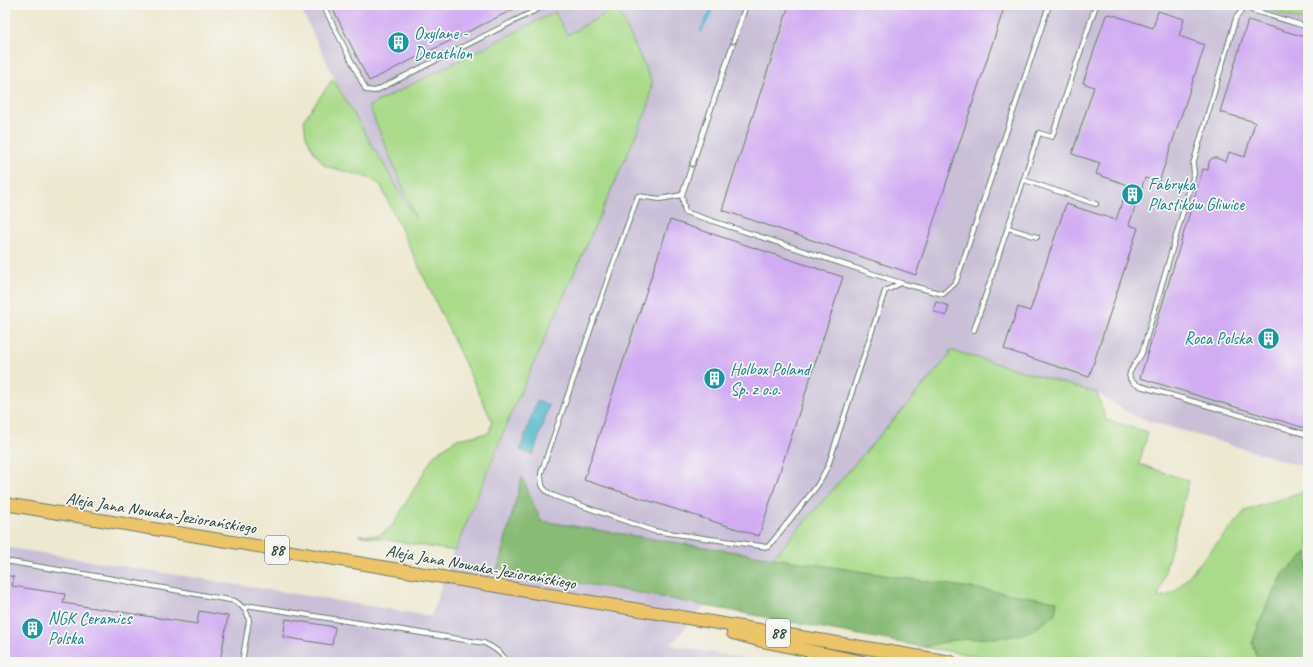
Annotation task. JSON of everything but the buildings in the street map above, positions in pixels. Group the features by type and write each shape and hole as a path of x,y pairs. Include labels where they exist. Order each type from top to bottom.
{"main road":[{"name":"Aleja Jana Nowaka-Jeziorańskiego","path":"5,504 950,662"},
{"path":"676,617 762,641 863,662"}],"lane":[{"path":"323,5 366,90 375,91 546,5"},
{"path":"746,5 682,195 685,212 901,283 943,294 956,282 1049,5"},
{"path":"974,330 1039,133 1052,137 1096,5"},
{"path":"1308,27 1245,6 1236,18 1193,164 1194,174 1142,353 1131,367 1129,374 1130,379 1134,384 1308,435"},
{"path":"1024,180 1096,204"},
{"path":"682,195 660,199 638,196 541,473 541,484 545,491 554,496 654,531 768,547 817,486 828,466 885,291 901,283"},
{"path":"1008,228 1036,237"},
{"path":"5,562 108,578 235,601 244,608 248,614 249,621 242,662"},
{"path":"244,608 252,606 484,642 500,652 506,661 519,662"}],"shaded area":[{"path":"299,5 1308,5 1308,468 1136,417 1097,393 773,558 705,605 671,645 762,662 5,662 5,547 431,616 499,418"}],"green space":[{"path":"1260,5 1308,5 1308,22 1261,8"},
{"path":"617,7 652,82 648,108 511,414 455,551 358,535 380,535 393,525 434,455 457,439 489,433 492,421 380,184 363,176 325,166 314,152 306,136 304,119 333,79 416,219 369,106 555,12 567,35"},
{"path":"950,350 1097,393 1106,420 1148,432 1139,464 1189,481 1158,598 1174,593 1245,511 1308,490 1308,552 1284,573 1266,607 1252,643 1259,662 1014,662 923,647 953,640 1008,637 773,558 950,355"},
{"path":"522,477 541,521 1057,601 1055,615 1035,629 1023,634 1008,637 953,640 923,647 612,588 497,571"},
{"path":"1308,552 1308,662 1259,662 1252,643 1266,607 1284,573"}],"water":[{"path":"537,401 549,405 533,455 520,450"}],"waterway":[{"path":"701,31 714,5"}],"place":[{"name":"Oxylane - Decathlon","path":"398,43"},
{"name":"Fabryka Plastików Gliwice","path":"1132,194"},
{"name":"Roca Polska","path":"1268,338"},
{"name":"Holbox Poland Sp. z o.o.","path":"714,379"},
{"name":"NGK Ceramics Polska","path":"32,628"}]}
